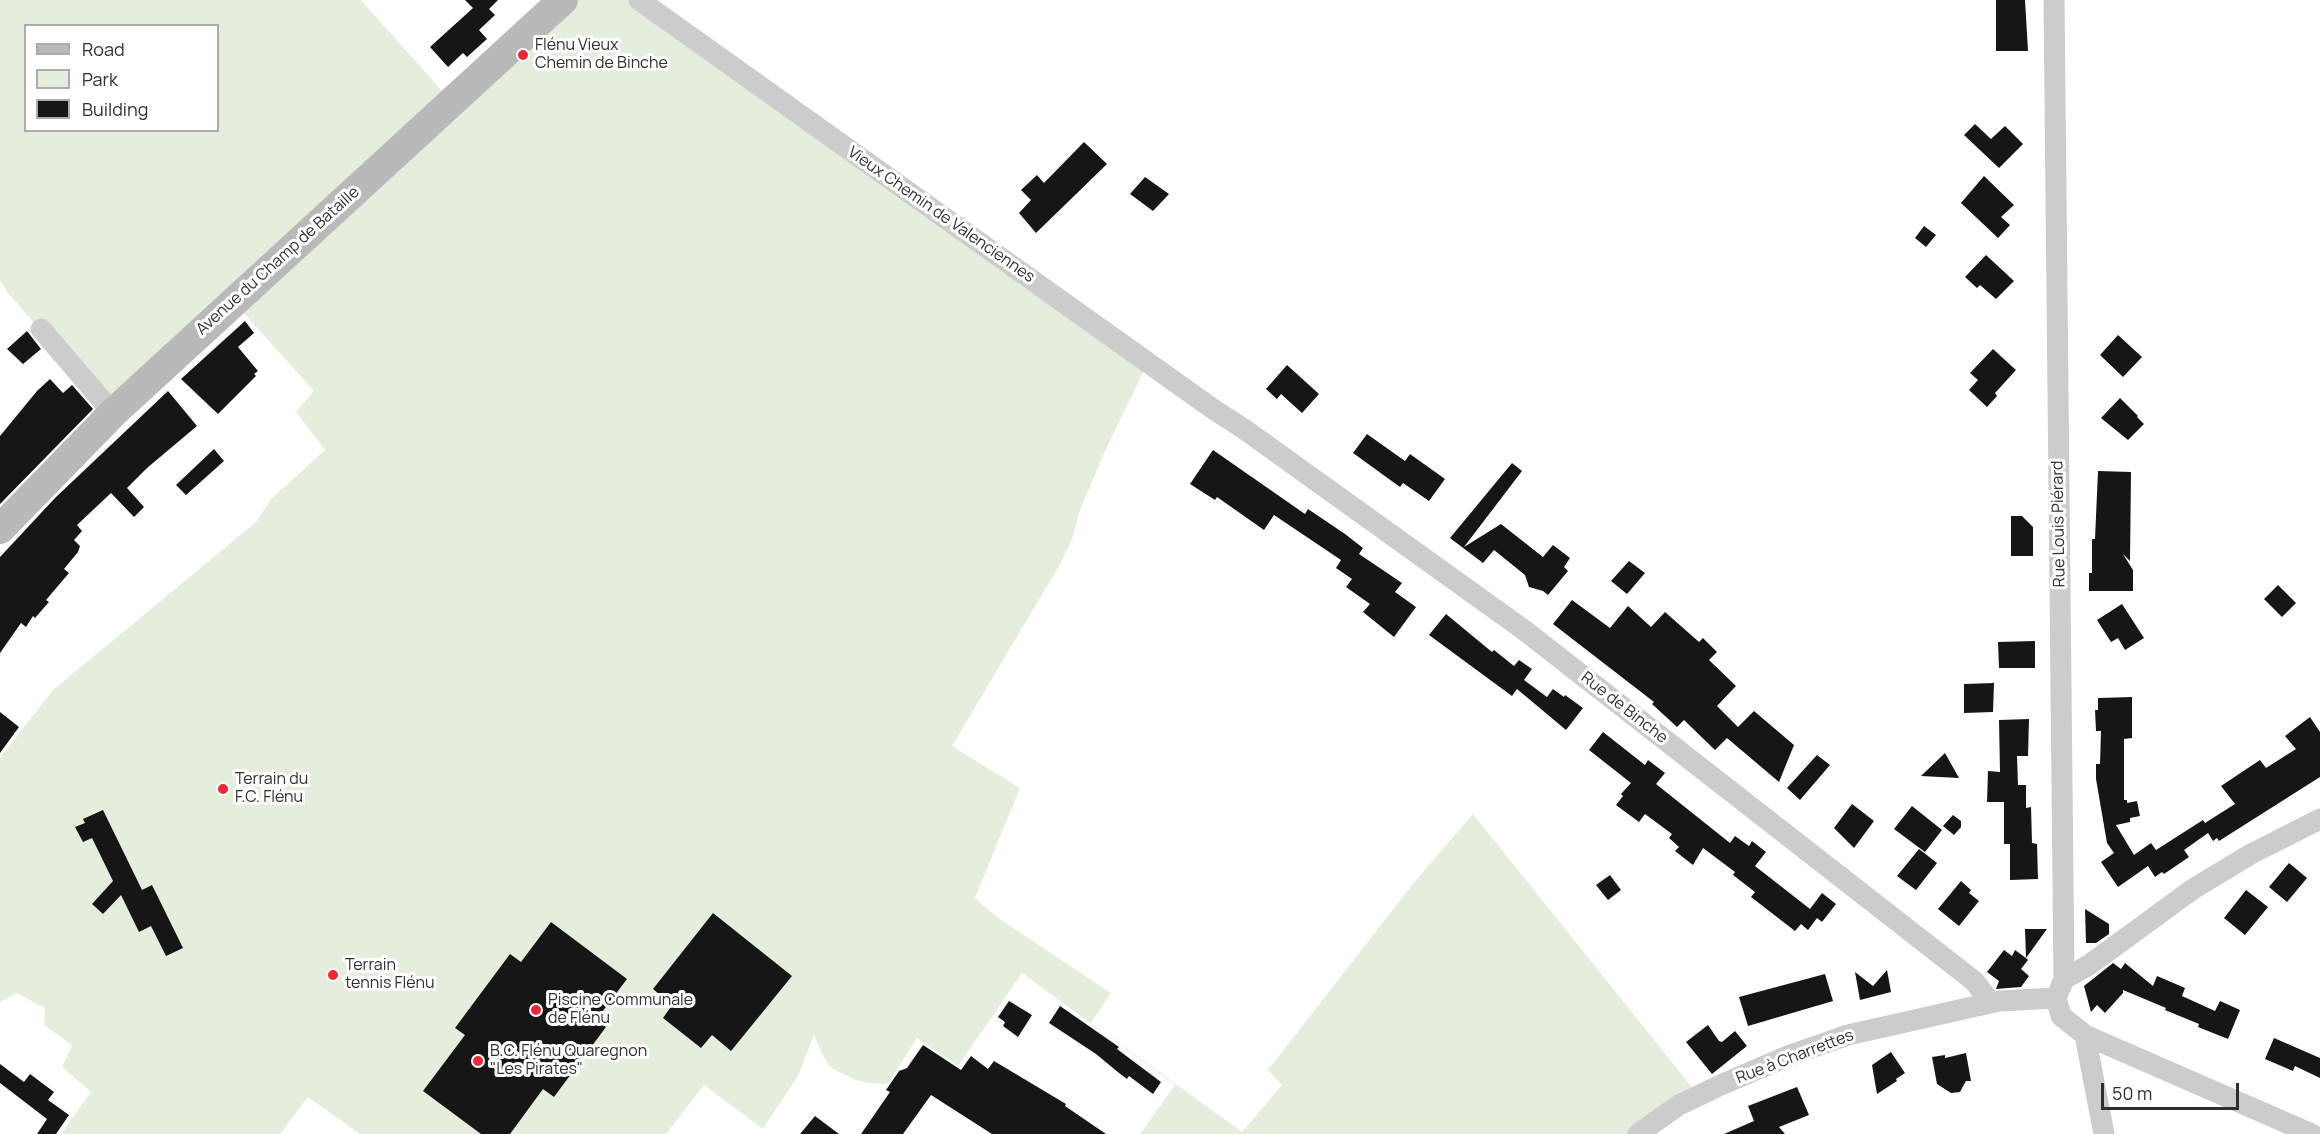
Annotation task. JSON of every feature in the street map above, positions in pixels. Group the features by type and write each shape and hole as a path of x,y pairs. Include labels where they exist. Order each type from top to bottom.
{"street":[{"name":"Avenue du Champ de Bataille","path":"0,529 113,413 563,0"},
{"name":"Vieux Chemin de Valenciennes","path":"639,0 1244,429"},
{"name":"Rue Louis Piérard","path":"2054,0 2060,997"},
{"path":"41,329 113,413"},
{"name":"Rue de Binche","path":"1244,429 1524,630 1974,981 1995,1002"},
{"path":"1995,1002 2015,1010 2060,997 2089,964 2193,890 2251,854 2320,819"},
{"path":"2060,997 2085,1035 2104,1134"},
{"name":"Rue à Charrettes","path":"1638,1134 1679,1106 1788,1056 1848,1035 1995,1002"},
{"path":"2085,1035 2312,1134"}],"green space":[{"path":"0,0 361,0 442,91 563,0 639,0 1148,362 1105,451 1080,510 1072,539 1059,566 952,746 1020,788 975,898 997,917 1111,993 1091,1023 1242,1132 1282,1085 1268,1070 1416,880 1473,814 1699,1096 1638,1134 1140,1134 1175,1085 1022,973 958,1066 917,1038 888,1084 869,1083 856,1080 831,1068 814,1035 798,1076 763,1129 704,1085 666,1134 360,1134 308,1097 280,1134 61,1134 91,1092 62,1067 72,1045 44,1025 45,1008 17,993 0,1002 0,758 53,690 256,522 271,499 325,450 296,412 314,391 234,302 113,413 8,293 0,280"}],"building":[{"path":"465,0 498,0 489,9 495,15 479,30 487,39 467,57 463,53 448,67 430,47 473,8"},
{"path":"1996,0 2025,0 2028,51 1996,51"},
{"path":"1975,124 1991,139 2005,126 2023,144 1999,168 1964,135"},
{"path":"1084,142 1107,164 1036,233 1019,213 1031,200 1021,190 1037,175 1044,183"},
{"path":"1984,176 2014,205 2001,217 2010,225 1998,238 1961,203"},
{"path":"1145,177 1169,194 1153,211 1130,194"},
{"path":"1924,226 1936,235 1926,247 1915,238"},
{"path":"1986,255 2014,281 1996,299 1980,285 1977,288 1965,277"},
{"path":"245,321 254,333 238,347 258,371 254,374 256,376 218,414 181,379"},
{"path":"27,331 41,349 23,364 7,349"},
{"path":"2118,335 2142,357 2123,377 2100,355"},
{"path":"1993,349 2016,370 1995,393 1997,396 1987,407 1969,390 1978,380 1970,373"},
{"path":"1287,365 1319,394 1302,413 1281,394 1277,399 1266,389"},
{"path":"50,379 63,393 72,385 93,409 0,504 0,436 37,391"},
{"path":"168,391 197,426 127,488 144,507 134,517 111,493 77,525 82,531 74,540 80,546 64,569 69,573 46,600 49,602 35,618 33,616 26,627 21,623 0,653 0,557 55,498"},
{"path":"2120,398 2144,424 2128,440 2101,418"},
{"path":"1367,434 1405,461 1410,454 1445,479 1429,501 1403,483 1400,487 1353,453"},
{"path":"214,449 224,461 186,495 176,485"},
{"path":"1213,450 1305,514 1308,509 1345,534 1363,548 1359,554 1402,583 1395,592 1416,607 1394,637 1363,612 1370,604 1346,587 1352,579 1336,568 1341,560 1274,515 1264,530 1217,497 1215,500 1190,484"},
{"path":"1512,463 1522,471 1464,547 1501,524 1543,557 1553,545 1570,558 1564,567 1568,571 1548,595 1529,587 1525,575 1494,550 1483,563 1450,538"},
{"path":"2098,471 2131,472 2130,561 2123,554 2133,570 2133,591 2089,591 2089,573 2092,573 2092,539 2095,539"},
{"path":"2011,516 2022,516 2033,527 2033,556 2011,556"},
{"path":"1629,561 1645,573 1627,594 1611,581"},
{"path":"2278,585 2296,603 2282,617 2264,599"},
{"path":"1572,600 1610,628 1628,606 1651,627 1665,612 1699,642 1703,638 1717,652 1709,660 1736,686 1717,706 1738,727 1754,711 1794,745 1779,782 1727,738 1715,750 1684,720 1677,727 1652,704 1654,702 1553,624"},
{"path":"2122,604 2144,638 2125,650 2118,638 2111,642 2097,620"},
{"path":"1446,614 1492,652 1494,650 1514,666 1519,660 1532,669 1524,680 1547,697 1553,689 1583,708 1566,730 1517,689 1512,696 1429,635"},
{"path":"2035,641 2035,668 1999,668 1998,642"},
{"path":"1994,683 1993,712 1964,713 1964,684"},
{"path":"2132,697 2132,738 2124,739 2124,800 2127,800 2127,803 2137,801 2140,816 2130,818 2130,822 2116,825 2134,855 2151,843 2156,850 2203,820 2205,823 2235,804 2221,786 2260,760 2266,768 2296,749 2285,736 2310,717 2320,732 2320,777 2219,841 2217,838 2213,841 2208,833 2184,850 2189,857 2164,874 2162,872 2155,877 2148,866 2118,887 2101,862 2114,853 2107,843 2096,779 2096,764 2100,764 2101,731 2096,731 2095,710 2098,710 2098,698"},
{"path":"0,712 19,727 0,753"},
{"path":"2029,719 2028,756 2017,756 2018,785 2026,785 2026,808 2031,807 2032,843 2037,844 2038,879 2010,880 2010,844 2004,844 2004,802 1987,802 1988,771 2000,772 1999,720"},
{"path":"1603,732 1645,765 1648,760 1665,773 1656,784 1730,843 1735,836 1749,846 1752,841 1766,852 1755,866 1810,909 1822,893 1836,904 1822,922 1817,918 1808,930 1801,924 1795,931 1751,897 1755,892 1733,875 1735,872 1703,848 1693,865 1675,851 1679,847 1669,838 1672,834 1645,814 1639,822 1616,805 1623,796 1621,794 1631,783 1589,750"},
{"path":"1945,753 1959,778 1921,776"},
{"path":"1817,755 1830,765 1800,800 1787,788"},
{"path":"1852,804 1874,821 1854,848 1834,828"},
{"path":"1912,806 1942,830 1925,852 1894,829"},
{"path":"103,810 142,890 152,885 183,948 166,956 151,926 139,932 121,895 103,914 92,904 113,881 92,838 83,842 75,827 85,823 83,819"},
{"path":"1953,815 1961,821 1961,827 1954,835 1943,826"},
{"path":"1919,849 1937,863 1916,890 1897,876"},
{"path":"2289,863 2307,878 2287,902 2269,887"},
{"path":"1610,875 1621,890 1608,900 1596,885"},
{"path":"1961,881 1971,890 1969,893 1979,901 1959,926 1938,909"},
{"path":"2246,890 2268,907 2245,935 2224,918"},
{"path":"2085,909 2109,924 2109,934 2096,943 2086,943"},
{"path":"713,913 792,976 731,1051 712,1035 701,1048 663,1018 672,1005 653,989"},
{"name":"Piscine Communale de Flénu","path":"551,922 627,979 596,1020 606,1027 554,1097 543,1089 510,1134 481,1134 423,1091 465,1035 455,1028 510,954 521,962"},
{"path":"2025,929 2047,929 2026,958"},
{"path":"2004,950 2012,956 2015,950 2028,960 2021,969 2029,976 2021,987 1996,989 1999,981 1987,972"},
{"path":"2113,963 2121,969 2125,963 2153,986 2157,976 2185,988 2182,996 2215,1011 2220,1001 2240,1010 2228,1039 2198,1027 2199,1024 2165,1010 2166,1008 2123,990 2123,993 2105,1013 2097,1005 2091,1012 2084,986"},
{"path":"1887,970 1891,992 1860,1000 1855,972 1873,986"},
{"path":"1825,974 1833,1001 1748,1026 1739,997"},
{"path":"1009,1001 1032,1015 1018,1037 1003,1026 1005,1022 998,1017"},
{"path":"1060,1006 1119,1047 1117,1049 1161,1082 1153,1094 1129,1076 1127,1079 1096,1054 1049,1023"},
{"path":"1708,1025 1719,1041 1722,1042 1735,1031 1747,1046 1712,1074 1686,1042"},
{"path":"2274,1038 2320,1058 2320,1078 2295,1066 2293,1071 2265,1059"},
{"path":"923,1045 961,1070 971,1056 988,1069 994,1061 1066,1104 1065,1106 1106,1134 992,1134 931,1095 903,1134 861,1134 890,1092 886,1090 899,1071 907,1068"},
{"path":"1891,1052 1905,1073 1877,1094 1872,1065"},
{"path":"1966,1053 1971,1081 1966,1081 1960,1092 1951,1093 1937,1084 1932,1057 1945,1055 1945,1058"},
{"path":"0,1064 24,1082 30,1074 54,1092 48,1100 69,1115 56,1134 37,1134 47,1119 0,1083"},
{"path":"1797,1087 1809,1115 1779,1127 1785,1134 1724,1134 1754,1121 1748,1106"},
{"path":"815,1116 839,1134 800,1134"}],"place":[{"name":"Flénu Vieux Chemin de Binche","path":"523,55"},
{"name":"Terrain du F.C. Flénu","path":"223,789"},
{"name":"Terrain tennis Flénu","path":"333,975"},
{"name":"Piscine Communale de Flénu","path":"536,1010"},
{"name":"B.C. Flénu Quaregnon \"Les Pirates\"","path":"478,1061"}]}
